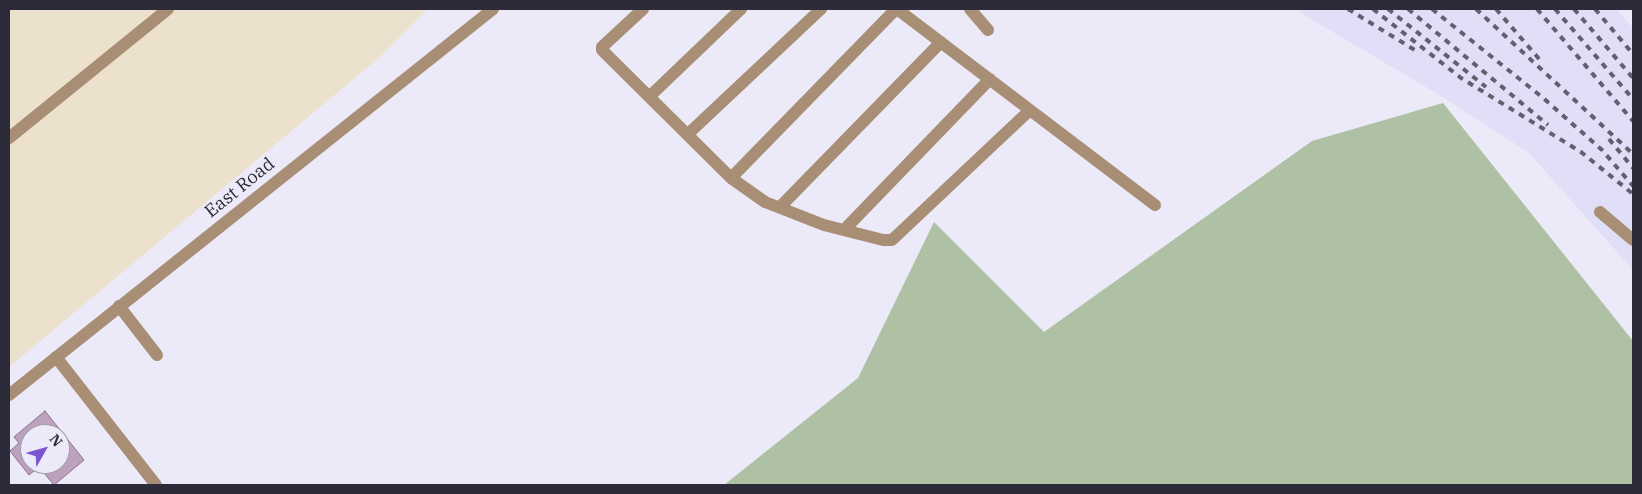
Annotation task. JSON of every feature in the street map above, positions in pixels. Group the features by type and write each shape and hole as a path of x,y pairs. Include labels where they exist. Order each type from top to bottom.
{"street":[{"path":"9,138 168,9"},
{"name":"East Road","path":"9,395 493,9"},
{"path":"643,9 602,48 731,178 765,202 824,225 883,240 892,240 1030,110"},
{"path":"650,96 741,9"},
{"path":"688,134 821,9"},
{"path":"731,178 896,9 1155,205"},
{"path":"970,9 988,30"},
{"path":"780,207 941,42"},
{"path":"844,230 990,80"},
{"path":"1600,212 1633,240"},
{"path":"120,306 157,355"},
{"path":"56,358 156,485"}],"shaded area":[{"path":"9,9 428,9 380,57 9,367"},
{"path":"1294,9 1616,9 1633,28 1633,270 1528,152 1431,90"}],"green space":[{"path":"1443,103 1633,341 1633,485 724,485 858,378 934,222 1044,332 1312,141"}],"building":[{"path":"45,411 55,424 30,424"},
{"path":"20,432 20,464 10,451 19,443 14,437"},
{"path":"70,442 84,460 70,472"},
{"path":"45,474 67,474 54,485"}],"railway":[{"path":"1348,9 1418,52"},
{"path":"1373,9 1461,78 1581,152 1633,194"},
{"path":"1388,9 1486,87"},
{"path":"1408,9 1548,125"},
{"path":"1432,9 1542,97 1602,150 1633,186"},
{"path":"1476,9 1633,154"},
{"path":"1496,9 1540,60"},
{"path":"1537,9 1633,121"},
{"path":"1555,9 1633,99"},
{"path":"1574,9 1633,78"},
{"path":"1595,9 1633,54"},
{"path":"1609,139 1633,168"}]}
